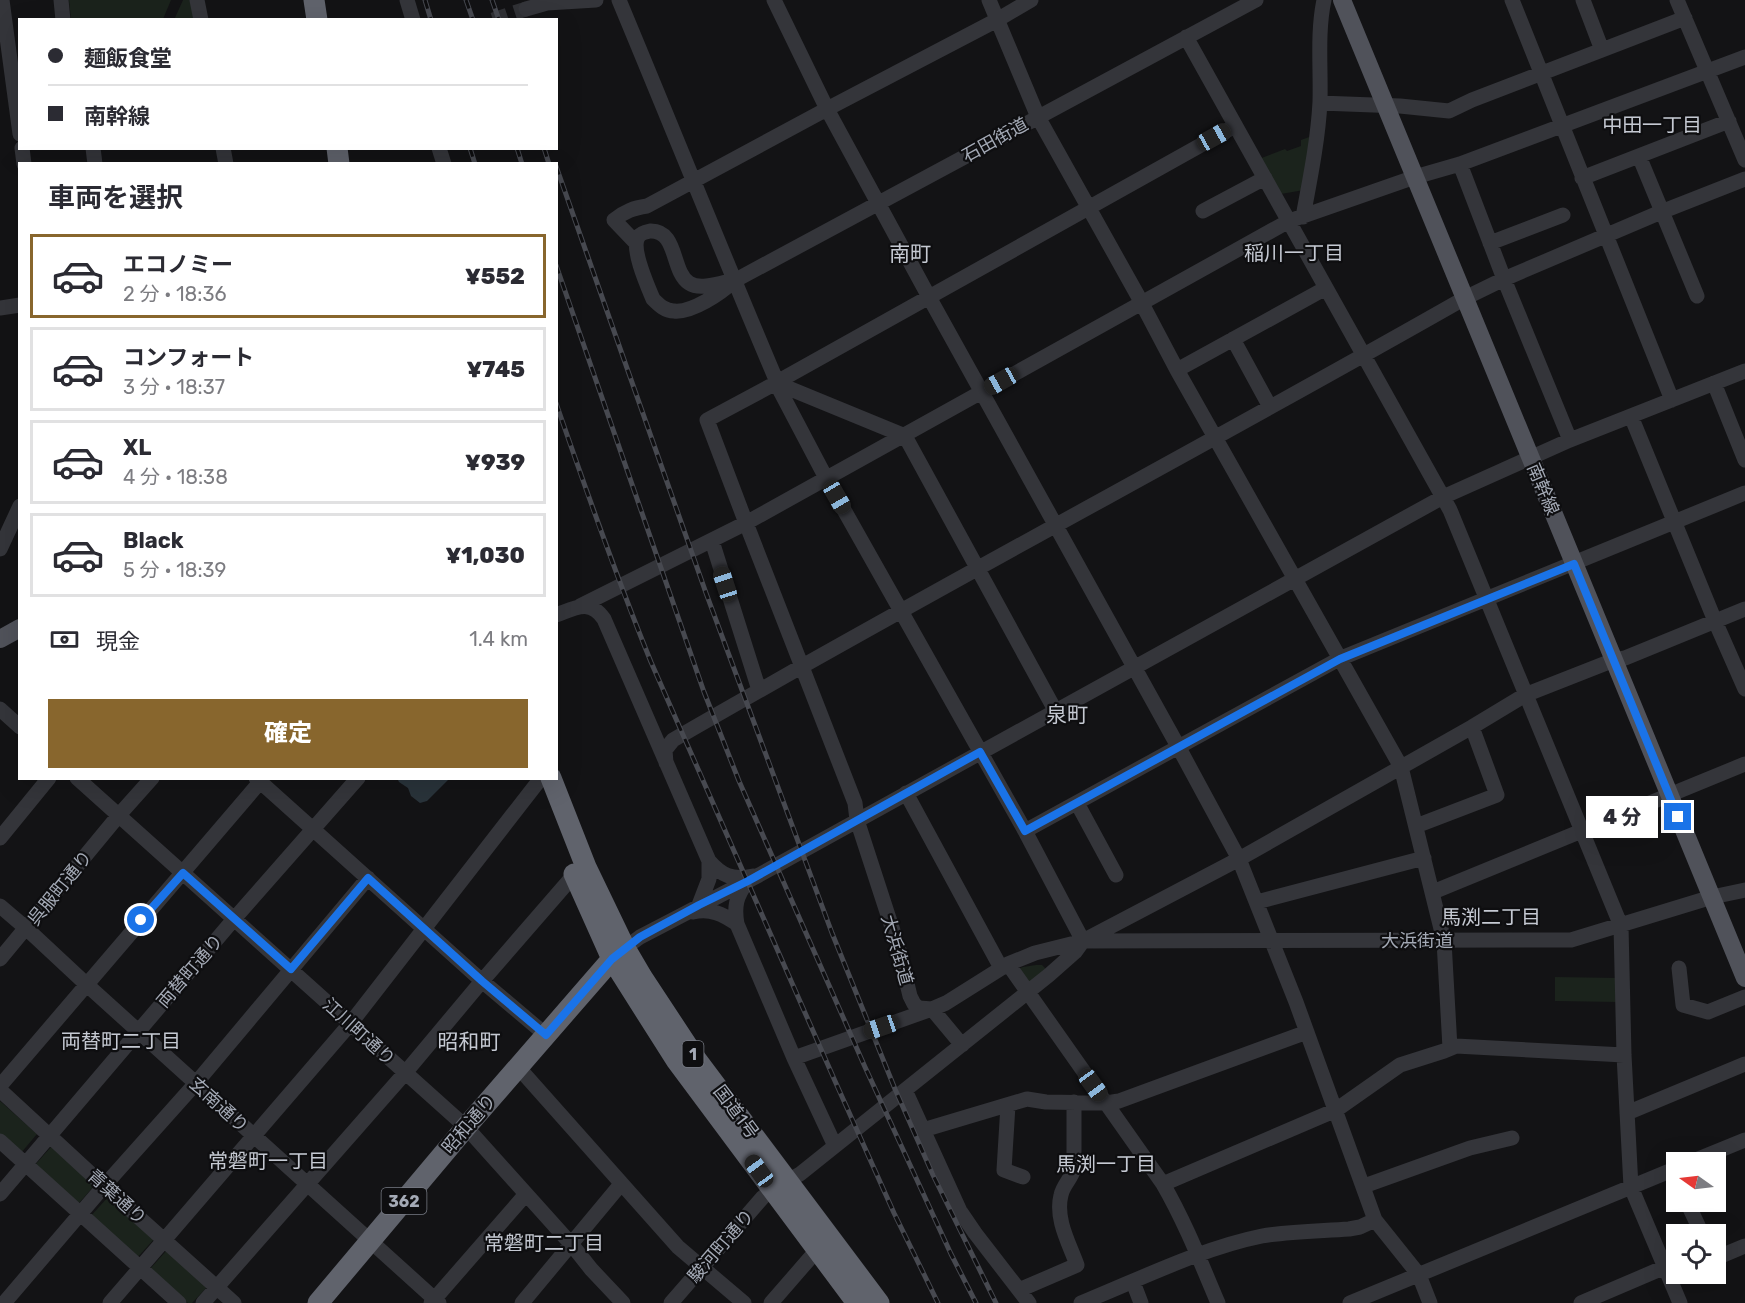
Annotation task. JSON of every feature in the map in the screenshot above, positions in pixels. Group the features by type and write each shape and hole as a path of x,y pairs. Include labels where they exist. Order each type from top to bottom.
{"highway":[{"path":"314,0 317,18"},
{"name":"国道1号","path":"541,780 574,875 618,954 696,1059 780,1185 817,1250 857,1303"},
{"name":"国道1号","path":"541,780 586,867 618,954"},
{"name":"昭和通り","path":"318,1303 466,1127 618,954"},
{"name":"国道1号","path":"780,1185 879,1303"}],"main road":[{"name":"南幹線","path":"1342,0 1745,978"},
{"path":"0,639 18,629"}],"street":[{"path":"2,0 11,87 18,124"},
{"path":"61,0 63,18"},
{"path":"197,0 201,18"},
{"path":"407,0 412,18"},
{"path":"528,12 561,3 596,0"},
{"path":"619,0 777,382 826,478 1025,831 1083,941"},
{"path":"774,0 826,109 1239,859 1307,1032 1375,1220 1419,1275 1430,1303"},
{"path":"989,0 1038,117 1177,370 1401,767 1444,941 1450,1048"},
{"path":"636,243 614,220 622,213 633,208 647,206 826,109 998,20 1031,0"},
{"path":"1296,219 1317,135 1320,103 1321,16 1324,0"},
{"path":"1512,0 1605,237 1672,399"},
{"path":"1583,0 1602,50"},
{"path":"1677,0 1745,159"},
{"name":"石田街道","path":"734,281 1252,1"},
{"path":"1320,103 1384,105 1449,111 1472,100 1685,18"},
{"path":"1186,37 1265,178 1296,219 1326,288 1443,497 1488,598 1525,695 1621,926 1630,1187 1666,1264"},
{"path":"558,614 580,606 746,523 1296,219 1415,177 1460,164 1745,57"},
{"path":"1582,178 1729,121"},
{"path":"777,382 1235,126"},
{"path":"1639,156 1697,296"},
{"path":"1460,164 1570,440"},
{"path":"1203,211 1265,178"},
{"path":"666,763 665,750 673,740 801,666 1465,298 1661,212 1745,179"},
{"path":"1490,243 1563,215"},
{"path":"654,232 667,239 680,273 690,284 703,287 718,282 734,281 722,292 689,309 676,312 664,309 653,299 637,252 638,237 643,233 654,232"},
{"path":"1177,370 1326,288"},
{"path":"0,308 18,305"},
{"path":"1233,339 1270,407"},
{"path":"618,954 640,937 753,878 1443,497 1570,440 1745,371"},
{"path":"777,382 905,436 1055,710"},
{"name":"大浜街道","path":"777,382 707,420 855,802 857,820 898,946 910,996 914,1004 920,1008 932,1009 953,999 1005,966 1035,953 1083,941 1239,859 1525,695 1614,660 1625,658 1745,609"},
{"path":"1714,383 1745,459"},
{"path":"1631,416 1745,688"},
{"path":"1025,831 1340,659 1745,493"},
{"path":"0,549 18,510"},
{"path":"712,541 759,690"},
{"path":"580,606 595,609 604,619 709,861 710,879 699,905"},
{"path":"0,709 18,725"},
{"path":"1416,826 1497,795 1472,727"},
{"path":"652,732 673,740"},
{"path":"1433,892 1745,764"},
{"path":"0,837 48,780"},
{"name":"江川町通り","path":"79,780 466,1127 623,1303"},
{"name":"呉服町通り","path":"0,959 150,780"},
{"path":"0,1088 86,984 183,873 258,780 482,981 546,1035"},
{"name":"両替町通り","path":"0,1194 234,919 356,780"},
{"path":"110,1303 350,1023 541,780"},
{"path":"906,793 1005,966 1027,993 1163,1184 1175,1205 1218,1303"},
{"path":"1077,803 1116,875"},
{"path":"1257,902 1424,858"},
{"path":"709,861 723,874 734,878 753,878"},
{"path":"203,1303 405,1074 574,875"},
{"path":"4,1303 196,1083 368,878"},
{"path":"753,878 738,893 735,911 737,924 794,1058 835,1146"},
{"name":"大浜街道","path":"1083,941 1571,940 1712,897 1745,890"},
{"name":"玄南通り","path":"0,906 435,1302"},
{"path":"684,914 712,910 737,924"},
{"name":"駿河町通り","path":"671,1303 763,1197 835,1146 1027,993 1075,952 1083,941"},
{"path":"1679,968 1683,1005 1708,1012 1745,997"},
{"path":"794,1058 932,1009 962,1045"},
{"path":"923,1130 1027,1099 1046,1102 1106,1103 1119,1101 1307,1032"},
{"path":"1163,1184 1336,1110 1400,1065 1456,1046 1624,1055"},
{"path":"1627,1113 1745,1064"},
{"path":"518,1067 678,1247 744,1303"},
{"name":"青葉通り","path":"0,1088 49,1136 234,1303"},
{"path":"905,1090 960,1211 1029,1303"},
{"path":"1019,1290 1077,1265 1060,1219 1060,1196 1074,1168 1074,1102"},
{"path":"1008,1105 1004,1170 1023,1177"},
{"path":"1364,1186 1470,1148 1512,1138"},
{"path":"1716,1152 1745,1140"},
{"name":"青葉通り","path":"0,1141 179,1303"},
{"path":"1350,1303 1630,1187 1666,1175"},
{"path":"522,1303 621,1184"},
{"path":"435,1302 526,1194"},
{"path":"1081,1303 1198,1255 1265,1236 1349,1229 1375,1220"},
{"path":"1726,1254 1745,1246"},
{"path":"771,1303 817,1250"},
{"path":"1587,1302 1666,1274"},
{"path":"1132,1282 1141,1303"},
{"path":"1672,1284 1675,1302"}],"shaded area":[{"path":"69,0 171,0 163,18 71,18"},
{"path":"183,0 193,0 197,18 175,18"},
{"path":"1312,136 1304,190 1281,194 1259,159 1285,149 1287,151 1301,146 1301,140"},
{"path":"398,780 448,780 427,801 420,803 411,796 408,788"},
{"path":"1042,965 1045,968 1045,974 1027,989 1015,970"},
{"path":"1555,977 1618,978 1618,1002 1555,1001"},
{"path":"0,1101 37,1134 21,1153 0,1135"},
{"path":"51,1147 95,1185 78,1204 34,1166"},
{"path":"109,1196 156,1237 136,1259 89,1218"},
{"path":"167,1250 208,1286 192,1303 188,1303 149,1270"}],"tunnel":[{"path":"499,18 526,9"}],"railway":[{"path":"425,0 430,18"},
{"path":"466,0 472,18"},
{"path":"492,0 498,18"},
{"path":"471,150 474,162"},
{"path":"518,150 521,162"},
{"path":"545,150 548,162"},
{"path":"558,172 706,593 832,933 895,1089 933,1175 996,1303"},
{"path":"558,271 704,692 739,781 865,1067 976,1303"},
{"path":"558,409 613,565 651,662 894,1213 938,1303"}],"district":[{"name":"中田一丁目","path":"1652,125"},
{"name":"南町","path":"910,253"},
{"name":"稲川一丁目","path":"1294,253"},
{"name":"泉町","path":"1067,714"},
{"name":"馬渕二丁目","path":"1491,917"},
{"name":"両替町二丁目","path":"121,1041"},
{"name":"昭和町","path":"469,1041"},
{"name":"常磐町一丁目","path":"268,1161"},
{"name":"馬渕一丁目","path":"1106,1164"},
{"name":"常磐町二丁目","path":"544,1243"}],"route":[{"path":"141,920 183,873 291,969 368,878 482,981 546,1035 612,959 640,937 748,881 980,752 1025,831 1340,659 1574,564 1678,817"}]}
